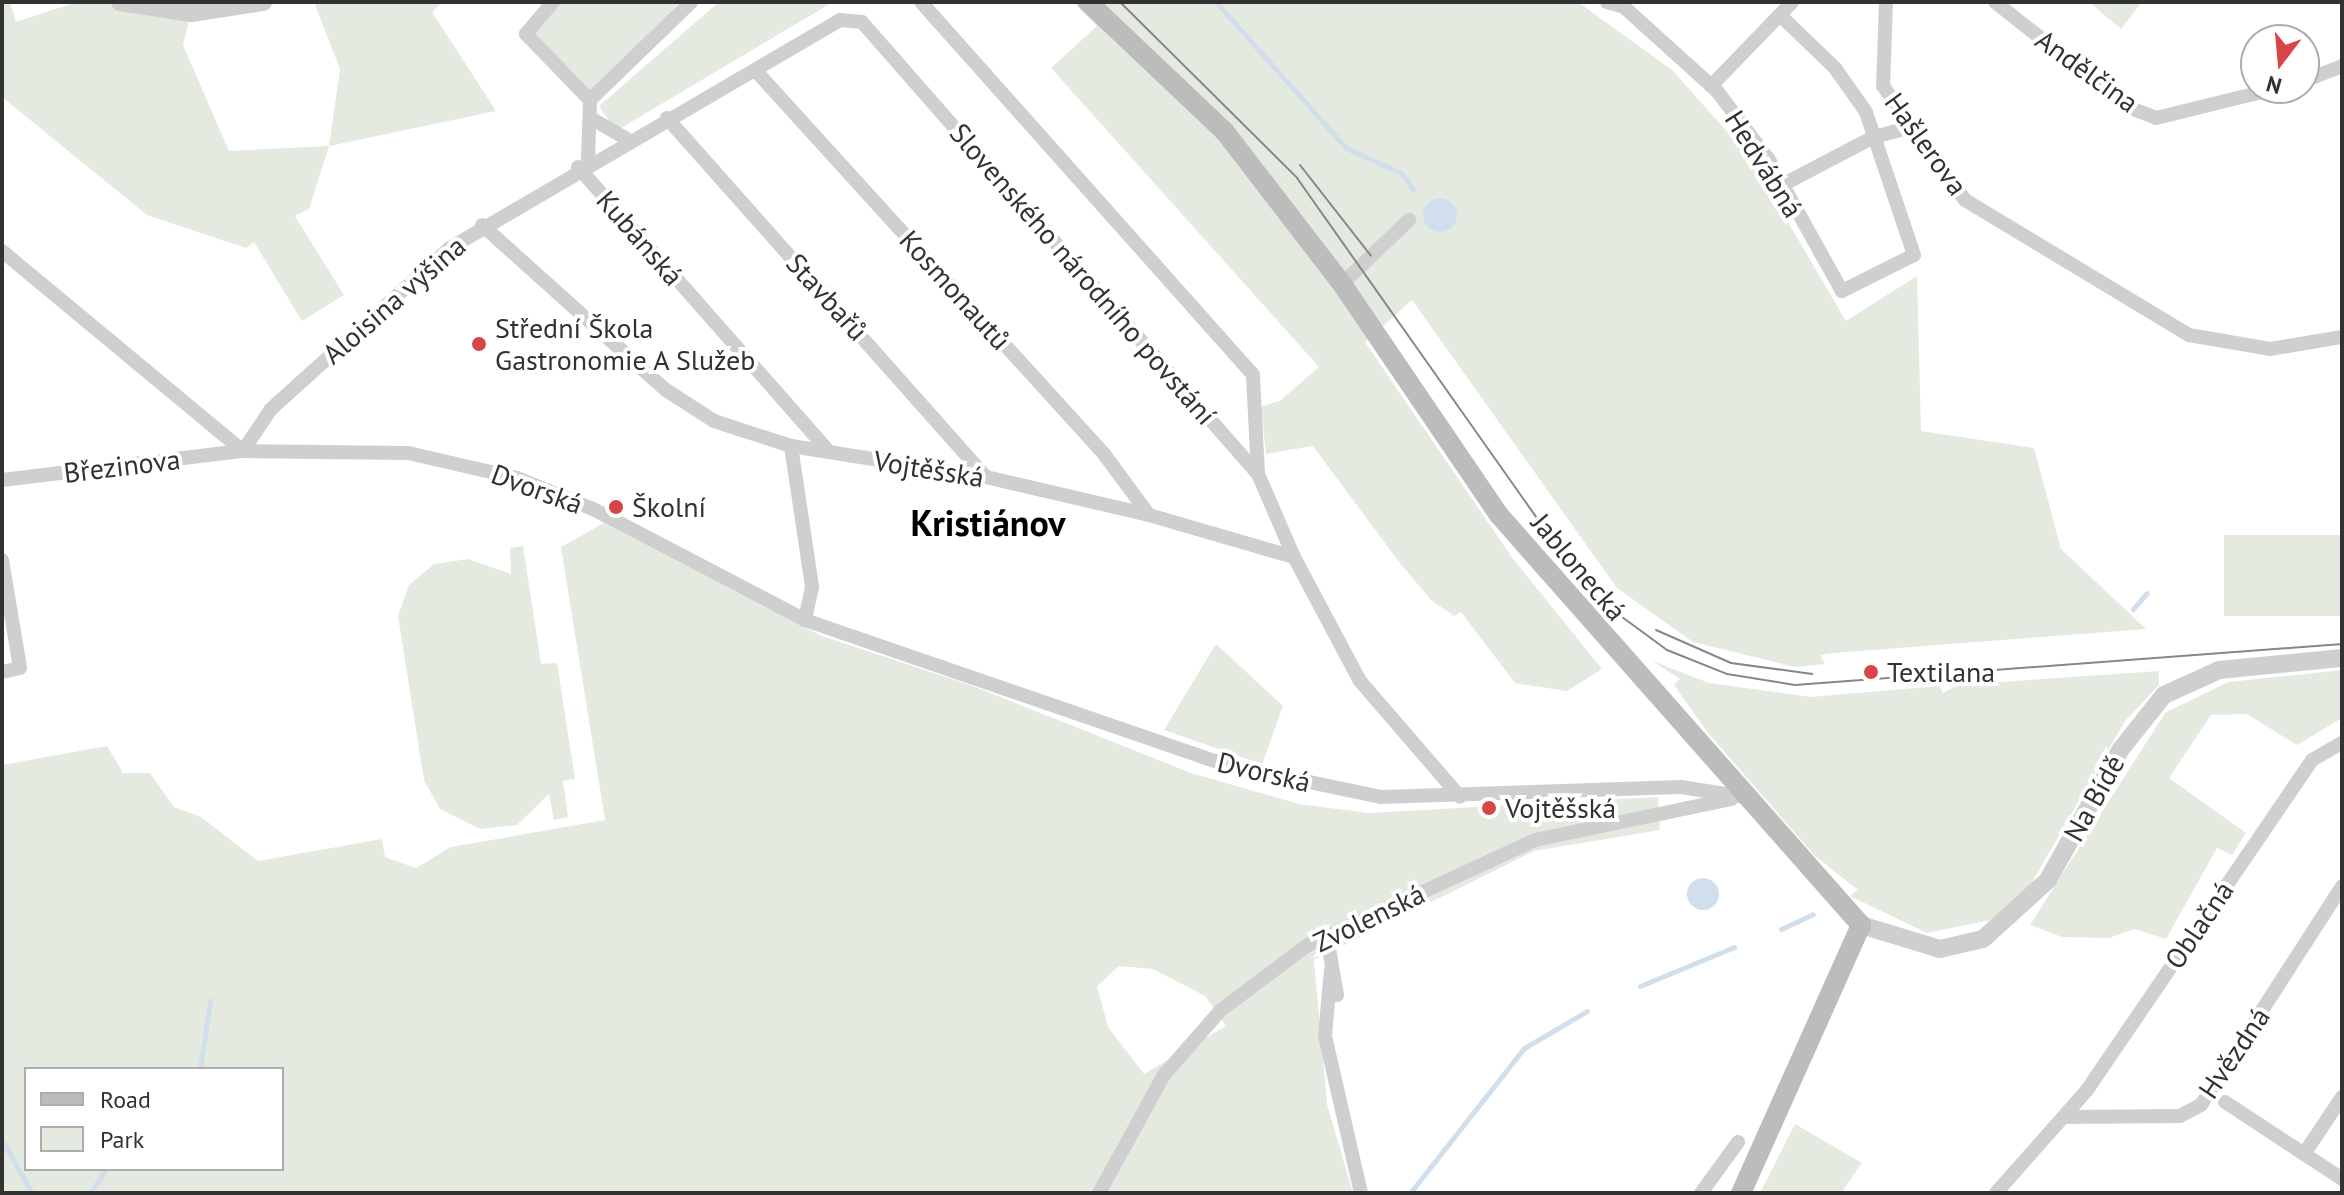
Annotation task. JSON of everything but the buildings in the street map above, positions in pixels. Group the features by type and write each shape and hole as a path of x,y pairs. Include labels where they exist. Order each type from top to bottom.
{"main road":[{"name":"Jablonecká","path":"1088,2 1225,132 1342,284 1499,515 1744,797 1861,925"},
{"path":"1741,1193 1861,925"}],"street":[{"path":"120,2 191,13 263,2"},
{"path":"553,2 526,34 590,100 594,120 583,164"},
{"path":"590,100 691,2"},
{"path":"921,2 1253,375 1258,474"},
{"name":"Hedvábná","path":"1607,2 1624,7 1711,86 1782,185 1842,291 1914,255 1874,137"},
{"path":"1711,86 1782,17 1792,2"},
{"name":"Hašlerova","path":"1886,2 1883,86 1915,126 1965,200 2121,297 2189,335 2237,345 2282,348 2342,337"},
{"name":"Andělčina","path":"1995,2 2128,107 2156,118 2240,97"},
{"path":"1782,17 1835,68 1866,112 1874,137"},
{"name":"Slovenského národního povstání","path":"840,20 862,22 1258,474 1294,557"},
{"name":"Aloisina výšina","path":"243,451 293,389 482,225 583,164 840,20"},
{"path":"2320,75 2342,66"},
{"name":"Kosmonautů","path":"755,70 1104,454 1149,515"},
{"name":"Stavbařů","path":"667,118 986,477"},
{"path":"594,120 627,139"},
{"path":"1782,185 1874,137 1915,126"},
{"name":"Kubánská","path":"583,164 829,452"},
{"path":"1342,284 1409,220"},
{"name":"Vojtěšská","path":"482,225 666,390 714,421 791,446 986,477 1149,515 1294,557"},
{"path":"2,251 243,451"},
{"path":"791,446 812,587 805,620"},
{"name":"Dvorská","path":"243,451 349,447 517,478 593,509 805,620 1223,764 1381,797 1460,797 1681,787 1744,797"},
{"name":"Březinova","path":"2,480 243,451"},
{"path":"1294,557 1360,681 1460,797"},
{"path":"2,560 20,668 2,672"},
{"name":"Na Bídě","path":"1861,925 1940,949 1983,939 2048,880 2121,749 2164,695 2219,670 2342,658"},
{"name":"Oblačná","path":"1996,1193 2065,1117 2312,760 2342,743"},
{"name":"Zvolenská","path":"1099,1193 1164,1075 1221,1010 1327,937 1535,840 1744,797"},
{"name":"Hvězdná","path":"2065,1117 2180,1116 2201,1105 2342,886"},
{"path":"1327,937 1337,995"},
{"path":"1331,970 1325,1036 1361,1193"},
{"path":"2304,1154 2342,1097"},
{"path":"2225,1102 2342,1179"},
{"path":"1701,1193 1738,1142"}],"green space":[{"path":"2,2 10,2 16,22 77,2 263,2 191,13 183,45 229,151 329,146 309,209 295,216 344,295 302,321 254,242 246,248 147,215 2,97"},
{"path":"314,2 442,2 432,12 496,111 329,146 340,69"},
{"path":"559,2 680,2 590,96 530,34"},
{"path":"719,2 833,2 616,131 599,106"},
{"path":"1073,2 1578,2 1672,70 1750,157 1846,321 1917,276 1921,431 2034,448 2061,549 2146,629 1834,653 1820,655 1825,664 1795,667 1693,642 1617,588 1412,300 1365,342 1513,559 1602,669 1567,691 1515,683 1461,612 1454,616 1431,600 1313,446 1266,454 1261,407 1281,400 1319,367 1051,68 1097,26"},
{"path":"2089,2 2142,2 2121,29"},
{"path":"604,523 822,636 970,685 1191,773 1299,804 1368,813 1658,797 1660,830 1534,851 1314,960 1327,1104 1353,1193 2,1193 2,765 107,746 123,773 150,773 174,807 201,817 258,861 382,839 385,857 416,868 451,847 605,820 561,547","holes":["1119,966 1153,969 1205,996 1226,1026 1144,1074 1108,1027 1097,986"]},
{"path":"2224,535 2342,535 2342,616 2224,616"},
{"path":"523,546 541,664 557,663 575,779 563,781 568,817 554,820 549,794 517,825 480,829 440,809 424,780 398,616 409,585 434,564 468,559 511,574 510,548"},
{"path":"1216,644 1283,706 1262,764 1164,730"},
{"path":"1652,661 1709,683 1811,697 1939,686 1943,693 1958,685 2159,671 2159,685 2125,721 2031,884 1991,920 1927,933 1850,896 1858,890 1815,856 1708,733 1674,685 1680,679"},
{"path":"2342,670 2342,718 2297,745 2247,714 2211,715 2169,778 2246,833 2232,855 2217,848 2166,939 2134,929 2109,938 2062,937 2030,925 2165,713 2228,682"},
{"path":"1795,1124 1862,1163 1841,1193 1760,1193"}],"water":[{"path":"1440,198 1452,203 1457,215 1452,227 1440,232 1428,227 1423,215 1428,203"},
{"path":"1703,878 1714,883 1719,894 1714,905 1703,910 1692,905 1687,894 1692,883"}],"waterway":[{"path":"1216,2 1346,148 1401,173 1413,189"},
{"path":"2133,609 2147,593"},
{"path":"1781,929 1813,914"},
{"path":"1640,986 1734,947"},
{"path":"200,1067 210,1001"},
{"path":"1410,1193 1524,1048 1587,1011"},
{"path":"2,1140 32,1193"},
{"path":"90,1193 105,1171"}],"tram line":[{"path":"1120,2 1297,178 1566,560 1603,603 1667,650 1727,674 1795,685 2342,644"},
{"path":"1300,165 1371,256"},
{"path":"1656,630 1731,663 1812,674"}],"place":[{"name":"Střední Škola Gastronomie A Služeb","path":"479,344"},
{"name":"Školní","path":"616,507"},
{"name":"Textilana","path":"1871,672"},
{"name":"Vojtěšská","path":"1489,808"}],"district":[{"name":"Kristiánov","path":"988,523"}]}
